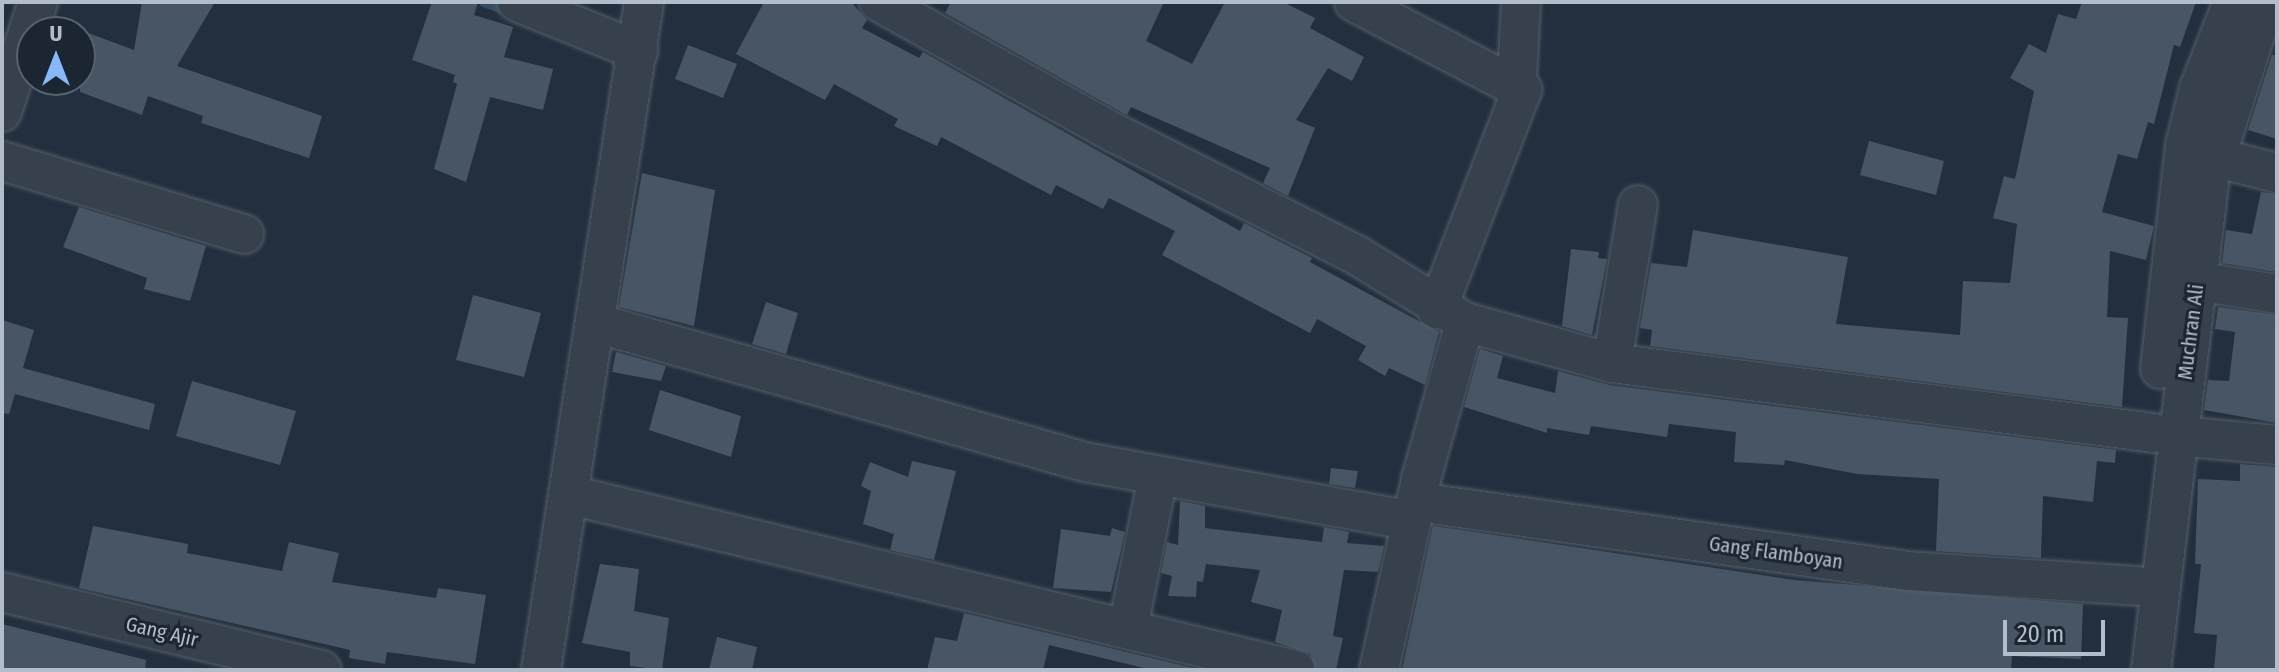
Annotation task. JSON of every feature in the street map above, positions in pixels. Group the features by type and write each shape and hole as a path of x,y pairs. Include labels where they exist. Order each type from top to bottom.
{"street":[{"path":"2,110 38,2"},
{"path":"517,2 638,51"},
{"path":"541,670 644,2"},
{"path":"879,2 1113,132 1358,256 1451,316 1612,363 2166,435 2277,445"},
{"path":"1354,2 1522,90"},
{"path":"1379,670 1414,512 1451,316 1522,90 1517,80 1521,2"},
{"name":"Muchran Ali","path":"2151,670 2185,145 2199,89 2233,2"},
{"name":"Muchran Ali","path":"2128,670 2138,586 2197,281 2214,157 2266,2"},
{"path":"2214,157 2277,173"},
{"path":"2,161 244,234"},
{"path":"1612,363 1638,205"},
{"path":"2197,281 2277,294"},
{"name":"Gang Flamboyan","path":"596,323 1085,462 1158,477 1414,512 1907,571 2138,586"},
{"path":"1128,628 1158,477"},
{"path":"570,495 1295,670"},
{"name":"Gang Ajir","path":"2,592 322,670"}],"building":[{"path":"142,2 215,2 177,66 322,116 309,158 201,123 203,116 148,96 142,115 91,96 96,96 96,36 134,50"},
{"path":"432,2 478,2 474,15 513,27 504,57 553,69 543,110 490,97 466,182 434,169 457,84 453,82 455,75 412,60"},
{"path":"764,2 851,2 867,20 862,28 919,58 923,52 1240,231 1244,223 1312,258 1310,262 1439,332 1425,385 1389,368 1385,376 1358,360 1366,346 1317,319 1310,333 1162,255 1175,231 1109,198 1103,209 1056,185 1051,195 941,137 937,146 894,126 898,119 834,84 825,100 736,54"},
{"path":"951,2 1164,2 1146,41 1192,64 1225,2 1283,2 1315,18 1310,28 1364,57 1352,81 1328,68 1296,120 1315,128 1288,196 1263,183 1270,168 1131,107 1127,115 1123,113 945,13"},
{"path":"2082,2 2196,2 2180,47 2174,45 2154,124 2148,122 2137,159 2118,154 2102,212 2154,226 2146,260 2110,251 2107,317 2128,318 2122,407 1650,346 1652,330 1640,328 1651,263 1687,267 1693,230 1848,257 1836,324 1960,335 1963,281 2010,283 2017,224 1993,218 2004,176 2015,179 2034,91 2010,78 2029,44 2046,53 2058,14 2076,19"},
{"path":"688,45 737,64 723,98 675,79"},
{"path":"2272,55 2277,55 2277,139 2248,130"},
{"path":"1869,141 1944,161 1936,195 1860,175"},
{"path":"642,173 715,190 694,326 619,307"},
{"path":"2261,192 2277,194 2277,272 2222,263 2226,230 2252,234"},
{"path":"79,207 206,246 190,301 144,289 147,278 63,247"},
{"path":"1571,249 1599,252 1598,258 1607,259 1592,335 1562,326"},
{"path":"473,295 541,313 524,377 456,360"},
{"path":"766,302 798,313 786,354 752,344"},
{"path":"2218,307 2277,315 2277,423 2204,410 2208,380 2229,381 2235,332 2215,329"},
{"path":"2,320 34,330 23,368 155,404 149,430 15,394 9,414 2,413"},
{"path":"1480,349 1503,356 1497,378 1555,393 1558,371 1609,385 2116,450 2115,463 2097,461 2093,502 2043,496 2041,558 1936,551 1939,479 1857,474 1785,460 1784,465 1734,462 1736,432 1669,424 1667,437 1591,426 1589,435 1547,428 1547,433 1464,407"},
{"path":"616,352 666,366 661,381 612,372"},
{"path":"192,381 296,411 280,465 176,436"},
{"path":"660,390 741,416 731,457 649,430"},
{"path":"912,461 956,471 934,560 890,550 894,534 863,524 871,491 861,486 870,462 908,477"},
{"path":"2240,464 2277,467 2277,670 2214,670 2217,635 2194,633 2201,564 2195,564 2198,479 2240,481"},
{"path":"1331,468 1358,471 1355,488 1329,484"},
{"path":"1180,501 1205,506 1205,528 1322,542 1324,527 1349,532 1347,543 1384,546 1378,572 1344,570 1333,636 1343,638 1336,670 1316,670 1310,654 1275,642 1282,610 1251,602 1260,570 1206,564 1203,582 1197,581 1196,597 1168,596 1172,576 1161,573 1167,542 1178,545"},
{"path":"93,526 188,544 187,553 282,571 289,542 339,553 332,582 436,598 438,588 486,595 475,664 387,652 385,664 349,658 350,650 79,588"},
{"path":"1433,526 1795,580 2083,604 2081,659 2012,656 2011,670 1402,670"},
{"path":"1112,528 1125,532 1111,592 1053,588 1061,529 1110,536"},
{"path":"600,564 639,569 634,611 669,618 662,670 630,666 630,652 582,643"},
{"path":"964,613 1201,670 1152,670 1049,645 1043,670 927,670 935,637 957,641"},
{"path":"2,624 146,660 145,670 2,670"},
{"path":"717,637 757,647 752,670 709,670"}],"waterway":[{"path":"484,2 512,13"}]}
